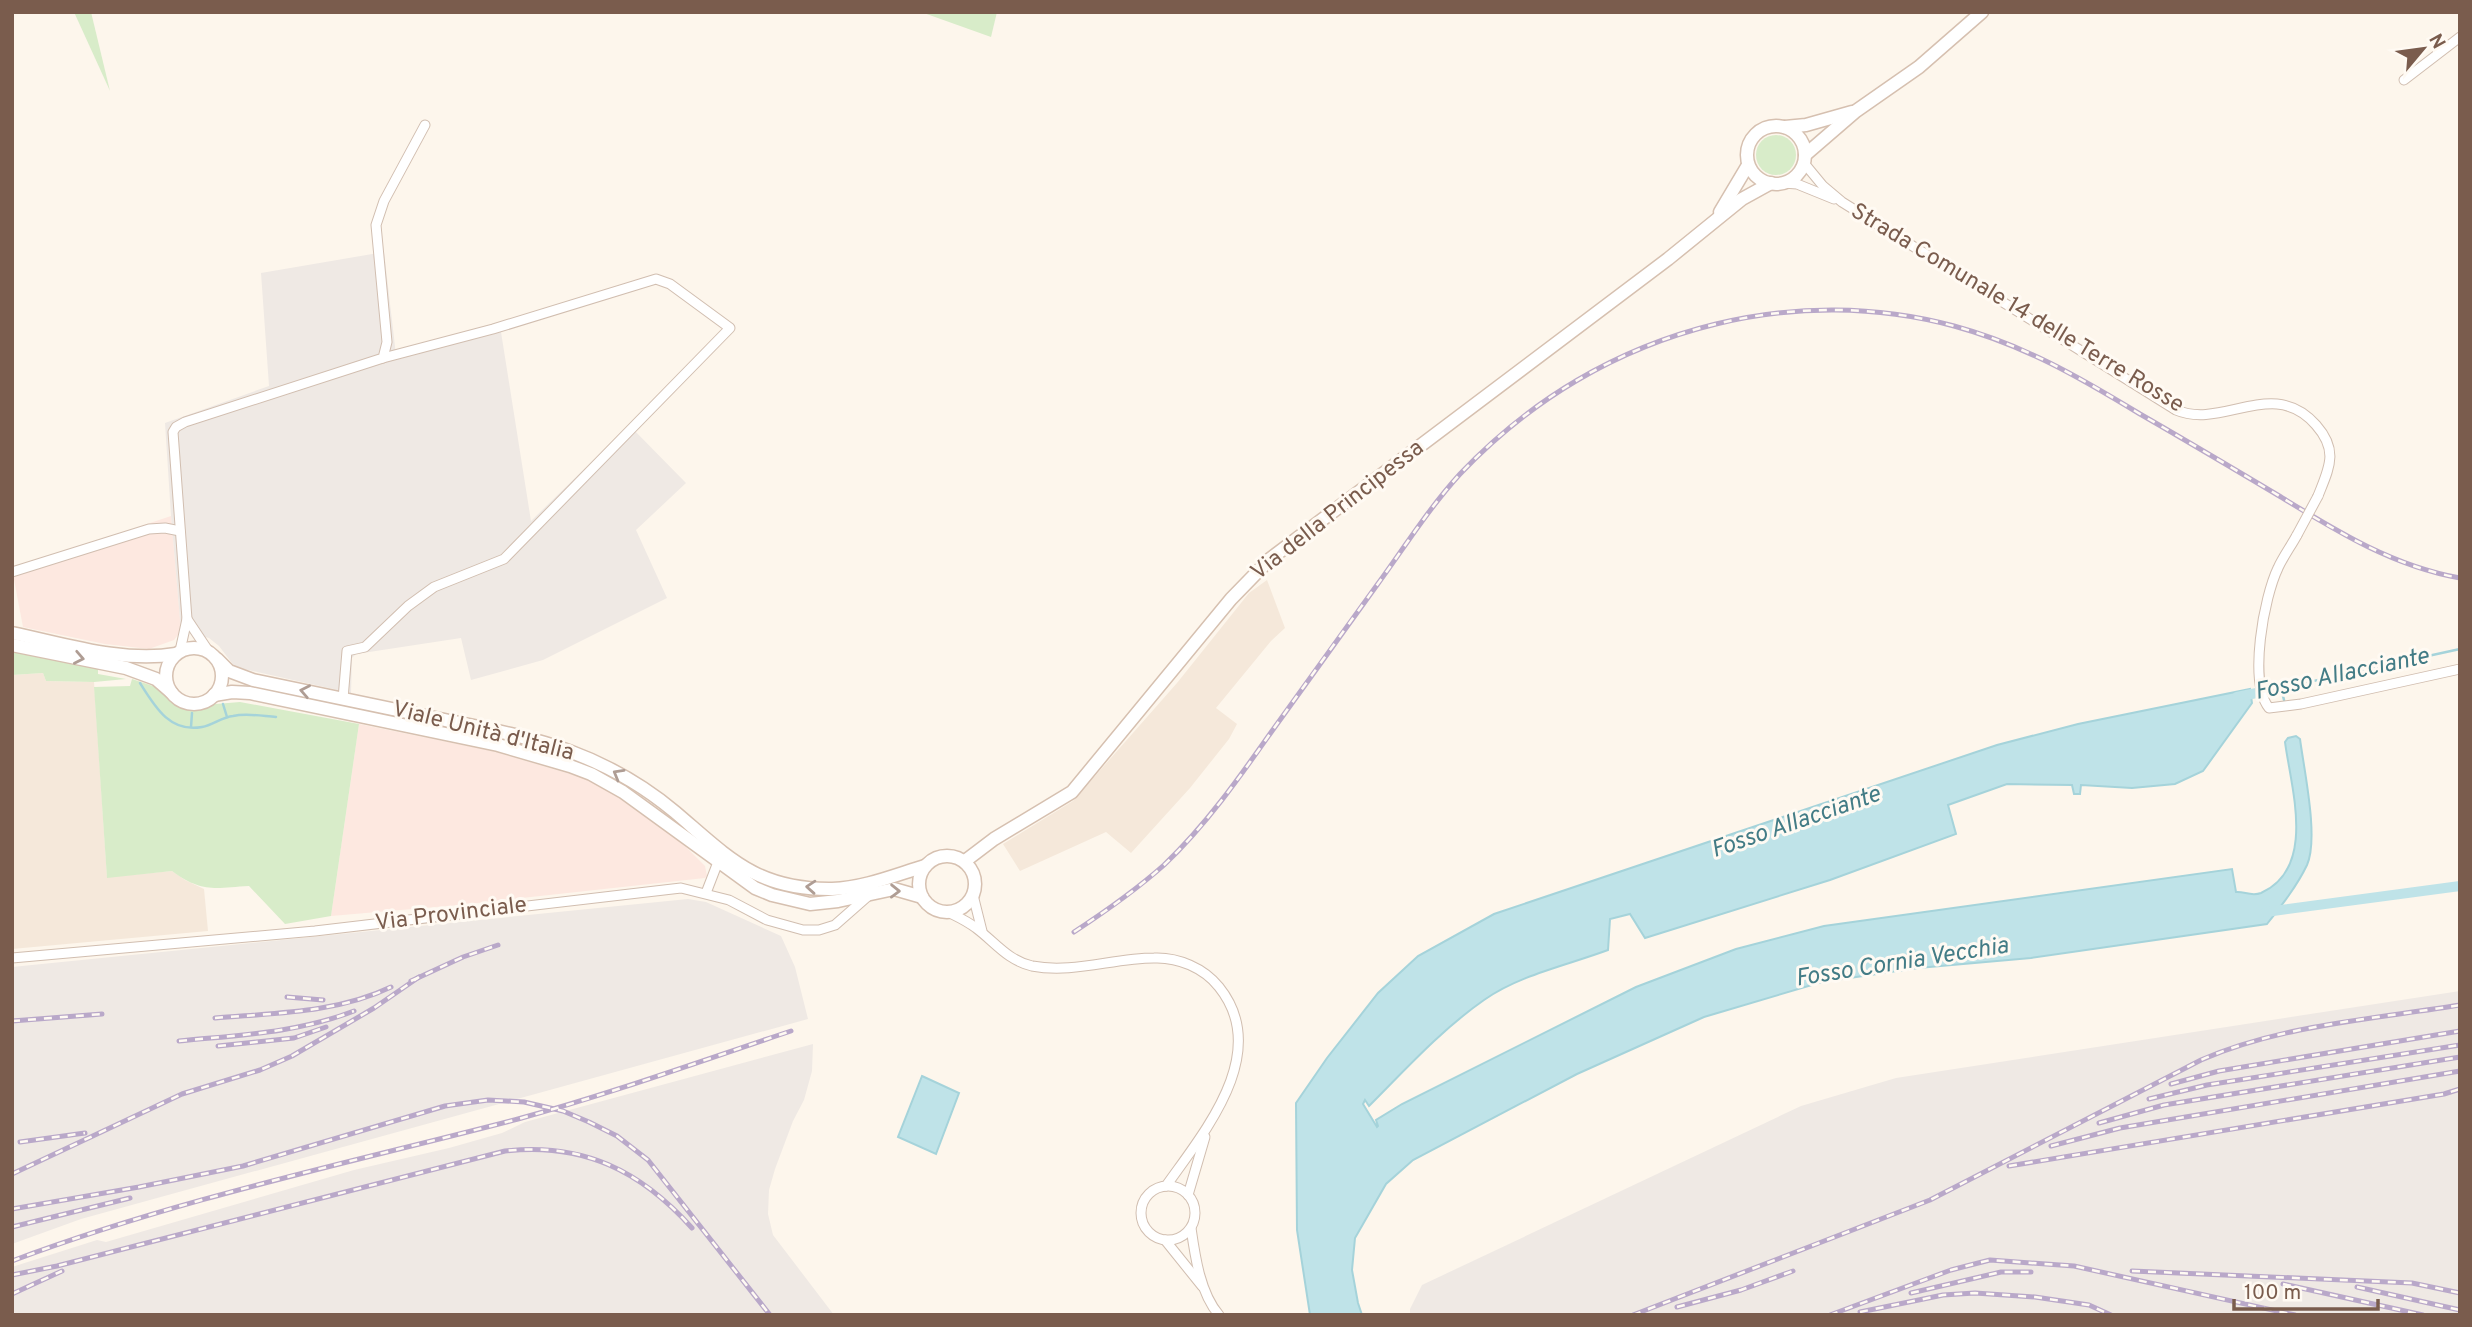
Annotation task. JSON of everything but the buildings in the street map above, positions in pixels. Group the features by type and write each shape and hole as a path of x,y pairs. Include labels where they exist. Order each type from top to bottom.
{"main road":[{"name":"Via della Principessa","path":"965,861 1001,834 1072,792 1231,599 1270,559 1591,318 1742,199 1777,183 1793,179 1800,172 1804,159 1856,111 1919,67 1982,12"},
{"name":"Via della Principessa","path":"1714,222 1748,165 1747,149 1754,135 1769,126 1806,125 1856,111"},
{"path":"1786,127 1799,138 1804,159"},
{"path":"1748,165 1757,177 1777,183"},
{"path":"12,633 150,658 195,648 213,656 222,678 214,695"},
{"name":"Viale Unità d'Italia","path":"12,645 134,670 156,679 180,700 198,704 214,695 250,693 498,745 550,759 591,774 614,787 664,820 755,888 787,900 824,903 894,889 922,897"},
{"path":"173,694 166,678 170,661 178,653"},
{"name":"Viale Unità d'Italia","path":"213,656 229,671 244,678 512,735 594,761 624,776 663,803 732,860 748,870 780,883 831,889 852,887 925,866"},
{"path":"947,855 965,861 975,877 973,895 960,909 948,912 936,910 922,897 920,878 925,866 934,858 947,855"}],"street":[{"path":"2404,80 2460,37"},
{"path":"383,358 387,342 376,225 384,201 425,125"},
{"name":"Strada Comunale 14 delle Terre Rosse","path":"1804,159 1823,186 1842,202 2176,410 2197,415 2271,403 2289,406 2301,412 2322,432 2329,443 2329,470 2318,496 2277,569 2265,608 2259,676 2267,706 2271,708 2301,704 2460,669"},
{"name":"Strada Comunale 14 delle Terre Rosse","path":"1777,183 1797,184 1842,202"},
{"path":"178,653 187,619 173,437 176,427 383,358 493,329 656,279 670,285 730,328 504,559 434,587 408,606 365,647 347,651 343,699"},
{"path":"12,572 149,529 180,531"},
{"path":"187,619 213,656"},
{"path":"706,893 718,862"},
{"name":"Via Provinciale","path":"12,958 315,931 681,888 729,900 767,920 803,930 819,930 835,925 869,894"},
{"path":"973,895 982,933"},
{"path":"948,912 982,933 1005,954 1034,966 1089,967 1154,958 1184,962 1215,981 1227,996 1234,1015 1239,1037 1238,1057 1233,1075 1209,1125 1188,1195"},
{"path":"1166,1186 1209,1125"},
{"path":"1191,1228 1178,1238 1165,1240 1154,1237 1140,1217 1140,1209 1147,1194 1153,1189 1166,1186 1177,1187 1188,1195 1195,1212 1191,1228 1194,1252 1205,1290"},
{"path":"1165,1240 1205,1290 1219,1315"}],"shaded area":[{"path":"384,252 396,355 501,332 531,521 629,425 686,483 636,530 667,598 543,660 471,680 461,638 356,654 352,658 351,693 235,667 219,646 209,638 181,631 165,423 269,386 261,273"},
{"path":"171,516 181,631 174,640 149,649 105,644 23,627 12,569"},
{"path":"1267,580 1285,628 1271,641 1216,708 1237,724 1229,739 1190,788 1131,853 1106,832 1020,871 1003,844 1073,801 1177,683 1249,593"},
{"path":"43,673 46,681 94,682 107,877 172,871 204,889 208,931 12,949 12,675"},
{"path":"359,724 492,751 591,780 679,840 705,866 707,876 459,905 331,916"},
{"path":"688,899 706,902 781,936 795,967 808,1019 81,1219 12,1244 12,967"},
{"path":"2460,991 2460,1315 1410,1315 1410,1309 1422,1285 1801,1106 1896,1078"},
{"path":"813,1044 812,1071 804,1100 775,1169 769,1190 768,1214 773,1235 834,1315 12,1315 12,1267 97,1240 106,1242 354,1170 502,1133 525,1122"}],"green space":[{"path":"74,12 91,12 110,91"},
{"path":"921,12 997,12 991,37"},
{"path":"1776,135 1790,141 1796,155 1790,169 1776,175 1762,169 1756,155 1762,141"},
{"path":"12,652 98,669 98,674 126,679 94,682 46,681 43,673 12,675"},
{"path":"132,679 159,688 178,703 192,706 240,702 359,724 331,916 285,924 249,886 209,888 192,883 172,871 107,878 94,687 130,686"}],"water":[{"path":"2250,689 2252,703 2203,771 2175,784 2132,788 2081,785 2080,794 2074,794 2072,785 2007,784 1948,805 1956,834 1830,880 1645,938 1630,914 1610,919 1608,950 1528,977 1498,991 1438,1037 1369,1106 1365,1100 1363,1104 1377,1127 1376,1120 1402,1104 1636,987 1736,949 1824,926 2232,869 2236,892 2261,893 2278,881 2289,865 2295,846 2295,803 2285,742 2296,736 2300,739 2310,804 2310,853 2299,880 2267,924 2031,958 1918,968 1822,982 1704,1017 1577,1074 1413,1160 1386,1184 1355,1238 1352,1270 1362,1315 1310,1315 1297,1230 1296,1103 1378,993 1418,956 1494,914 1997,745 2078,724"},
{"path":"922,1076 959,1093 936,1154 898,1137"}],"waterway":[{"name":"Fosso Allacciante","path":"2284,700 2281,688 2460,649"},
{"path":"140,683 158,709 172,722 181,726 202,727 238,715 276,717"},
{"name":"Fosso Allacciante","path":"2237,697 2281,688"},
{"path":"223,704 227,717"},
{"path":"191,727 192,713"},
{"name":"Fosso Cornia Vecchia","path":"2266,912 2460,886"}],"railway":[{"path":"1074,932 1164,865 1208,817 1427,514 1460,474 1487,447 1546,400 1610,362 1679,334 1716,324 1775,313 1865,311 1925,319 1980,334 2028,352 2073,375 2367,546 2435,573 2460,578"},
{"path":"411,981 463,957 498,945"},
{"path":"12,1174 182,1094 260,1070 292,1056 374,1008 419,977"},
{"path":"215,1018 327,1007 370,996 391,987"},
{"path":"287,997 323,1000"},
{"path":"1633,1315 1930,1200 2201,1060 2232,1048 2295,1031 2460,1005"},
{"path":"179,1041 289,1029 354,1011"},
{"path":"12,1021 102,1014"},
{"path":"218,1046 294,1038 326,1027"},
{"path":"12,1261 200,1200 552,1109 791,1031"},
{"path":"2171,1084 2219,1071 2460,1031"},
{"path":"2149,1099 2207,1085 2460,1045"},
{"path":"2099,1123 2164,1105 2460,1057"},
{"path":"2051,1146 2120,1128 2460,1071"},
{"path":"2009,1166 2444,1094 2460,1089"},
{"path":"12,1209 243,1166 445,1106 488,1100 524,1102 563,1111 589,1122 617,1136 648,1160 770,1315"},
{"path":"20,1142 85,1133"},
{"path":"12,1275 57,1266 505,1151 533,1149 585,1156 609,1165 652,1191 692,1228"},
{"path":"12,1227 130,1198"},
{"path":"1830,1315 1951,1270 1990,1260 2074,1266 2295,1315"},
{"path":"12,1294 62,1271"},
{"path":"1677,1307 1741,1290 1793,1271"},
{"path":"2132,1271 2412,1283 2460,1293"},
{"path":"1911,1293 2001,1272 2031,1272"},
{"path":"2283,1284 2423,1315"},
{"path":"2357,1287 2460,1310"},
{"path":"1860,1312 1943,1295 1975,1293 2035,1297 2089,1305 2111,1315"}]}
